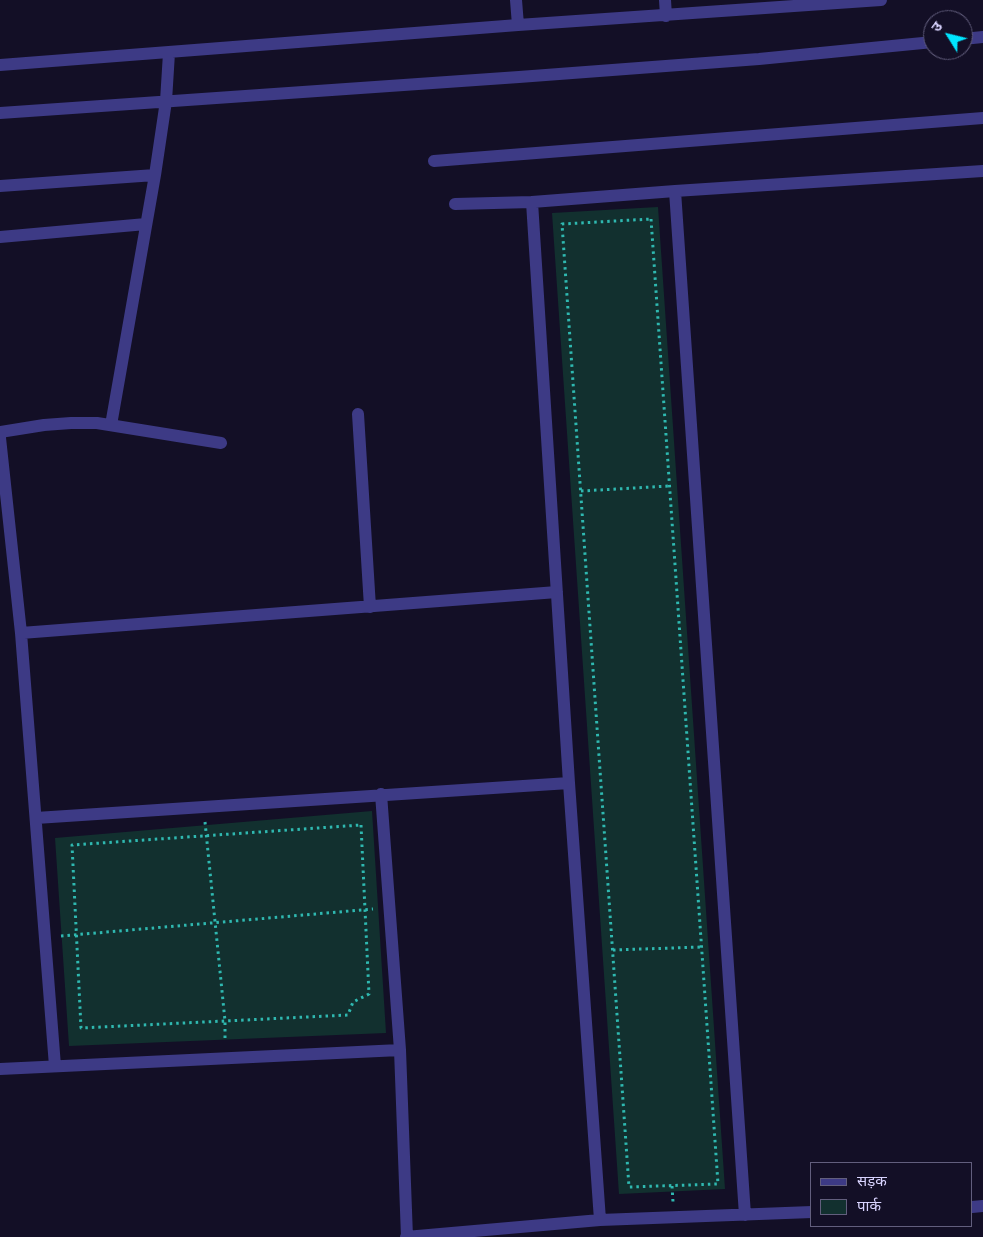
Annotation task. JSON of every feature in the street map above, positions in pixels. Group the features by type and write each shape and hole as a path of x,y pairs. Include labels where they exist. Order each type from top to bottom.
{"street":[{"path":"516,0 518,26"},
{"path":"665,0 666,16"},
{"path":"0,65 881,0"},
{"path":"0,113 576,73 923,43"},
{"path":"111,425 155,175 166,101 169,53"},
{"path":"434,161 983,118"},
{"path":"454,204 532,202 983,171"},
{"path":"0,186 155,175"},
{"path":"675,191 745,1215"},
{"path":"532,202 600,1220"},
{"path":"0,237 146,224"},
{"path":"358,414 370,607"},
{"path":"0,432 44,425 97,423 221,443"},
{"path":"0,438 21,633 55,1066"},
{"path":"21,633 557,592"},
{"path":"36,818 570,783"},
{"path":"381,794 400,1050 406,1237 536,1231 600,1220 810,1212"},
{"path":"0,1069 400,1050"}],"path":[{"path":"651,219 718,1184 629,1187 581,491 562,224 651,219"},
{"path":"581,491 670,486"},
{"path":"361,825 365,910 369,994 353,1002 348,1015 81,1028 72,845 361,825"},
{"path":"207,836 226,1022"},
{"path":"45,938 389,908"},
{"path":"613,950 702,947"}],"green space":[{"path":"658,207 725,1189 619,1194 552,213"},
{"path":"372,811 386,1033 69,1046 55,838"}]}
